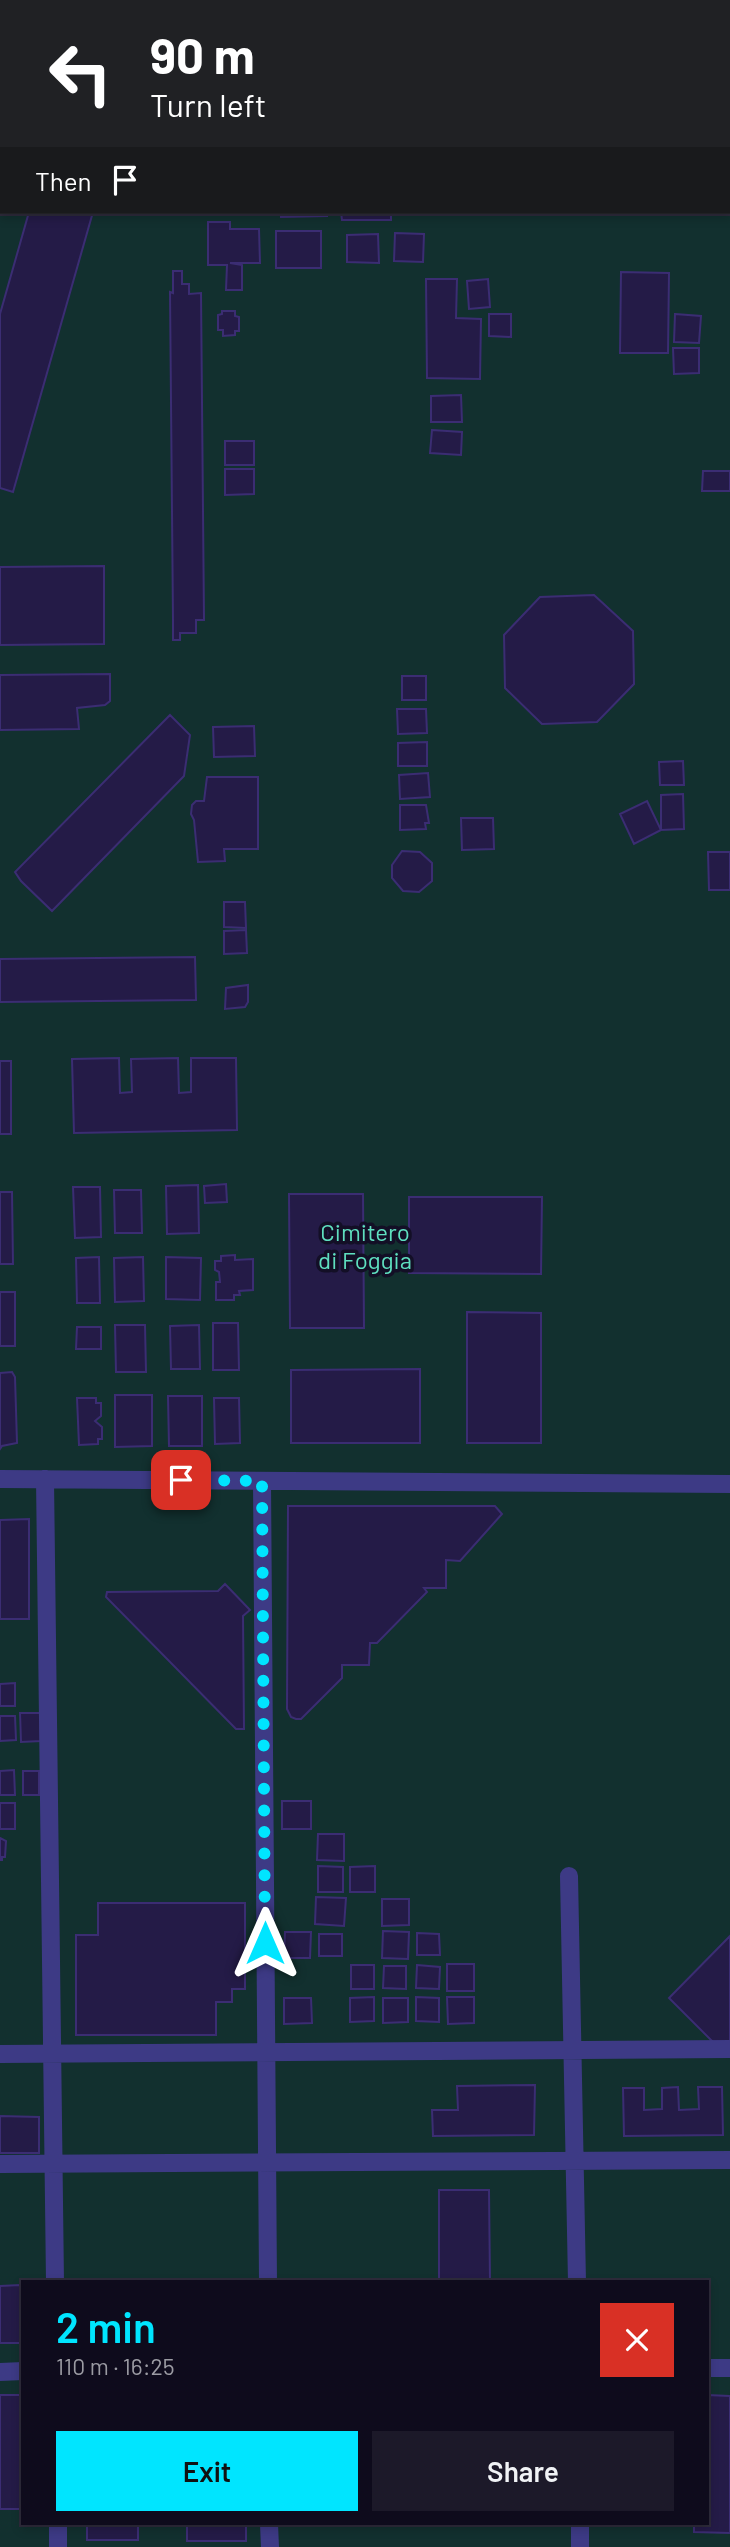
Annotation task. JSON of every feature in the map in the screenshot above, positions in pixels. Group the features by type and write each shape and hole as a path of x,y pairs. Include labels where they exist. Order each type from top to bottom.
{"lane":[{"path":"0,1479 730,1484"},
{"path":"45,1479 55,2280"},
{"path":"262,1481 268,2280"},
{"path":"569,1876 576,2280"},
{"path":"0,2054 730,2049"},
{"path":"0,2164 730,2160"},
{"path":"709,2368 730,2368"},
{"path":"0,2371 21,2371"},
{"path":"58,2525 58,2547"},
{"path":"270,2525 270,2547"},
{"path":"580,2525 580,2547"}],"green space":[{"name":"Cimitero di Foggia","path":"0,214 730,214 730,2547 0,2547"}],"building":[{"path":"28,214 92,214 13,492 0,488 0,314"},
{"path":"281,214 327,214 327,216 281,217"},
{"path":"341,214 391,214 391,220 342,220"},
{"path":"208,222 230,222 230,229 259,229 260,263 230,263 242,265 242,290 226,290 227,265 208,265"},
{"path":"276,231 321,231 321,268 276,268"},
{"path":"395,233 424,234 423,262 394,261"},
{"path":"378,234 379,263 347,262 347,235"},
{"path":"173,271 182,271 182,284 189,284 189,294 201,293 204,620 196,620 196,633 180,633 180,640 173,640 170,292 173,293"},
{"path":"621,272 669,273 668,353 620,353"},
{"path":"426,279 457,279 456,318 481,319 480,379 427,378"},
{"path":"488,279 490,307 469,309 467,281"},
{"path":"222,311 235,311 235,316 239,317 239,331 235,331 235,335 223,336 223,330 218,330 218,315 222,314"},
{"path":"489,314 511,314 511,337 489,336"},
{"path":"675,314 701,316 699,343 674,342"},
{"path":"673,348 699,348 699,373 674,374"},
{"path":"461,395 462,422 431,422 431,396"},
{"path":"432,430 462,432 461,455 430,453"},
{"path":"225,441 254,441 254,465 225,465"},
{"path":"225,469 254,469 254,494 225,495"},
{"path":"703,471 730,471 730,491 702,491"},
{"path":"104,566 104,644 0,645 0,567"},
{"path":"594,595 633,631 634,684 597,722 542,724 505,688 504,635 540,597"},
{"path":"110,674 110,701 105,705 77,708 79,729 0,730 0,675"},
{"path":"402,676 426,676 426,700 402,700"},
{"path":"397,709 426,709 427,733 398,734"},
{"path":"170,715 190,735 184,776 52,911 15,872"},
{"path":"254,726 255,756 214,757 213,727"},
{"path":"427,742 427,766 398,766 398,743"},
{"path":"683,761 684,785 660,785 659,762"},
{"path":"428,773 430,797 400,799 399,775"},
{"path":"207,777 258,777 258,849 224,849 225,861 198,862 194,820 191,814 192,805 196,801 204,801"},
{"path":"683,794 684,829 661,830 661,795"},
{"path":"647,801 661,830 634,844 620,814"},
{"path":"400,805 426,805 429,823 425,823 426,829 400,830"},
{"path":"461,818 493,818 494,849 462,850"},
{"path":"402,851 420,852 432,863 432,881 419,892 403,891 392,878 392,865"},
{"path":"708,852 730,852 730,890 709,890"},
{"path":"224,902 245,902 246,928 224,927"},
{"path":"246,930 247,953 224,954 224,931"},
{"path":"195,957 196,1000 0,1002 0,959"},
{"path":"248,985 248,1002 245,1007 225,1009 226,988"},
{"path":"119,1058 120,1093 132,1092 131,1059 178,1058 179,1093 191,1092 191,1058 236,1058 237,1130 74,1133 72,1059"},
{"path":"0,1061 11,1061 11,1134 0,1134"},
{"path":"226,1184 227,1202 205,1203 204,1186"},
{"path":"198,1185 199,1233 167,1234 166,1186"},
{"path":"73,1187 100,1187 101,1237 75,1238"},
{"path":"114,1190 141,1190 142,1233 115,1233"},
{"path":"0,1192 12,1192 13,1264 0,1264"},
{"path":"289,1194 363,1194 364,1328 290,1328"},
{"path":"409,1197 542,1197 541,1274 409,1273"},
{"path":"235,1255 235,1260 253,1259 253,1290 239,1291 240,1295 234,1295 234,1300 216,1300 216,1282 220,1282 215,1261 221,1261 221,1256"},
{"path":"99,1257 100,1303 77,1303 76,1258"},
{"path":"143,1257 144,1301 115,1302 114,1258"},
{"path":"166,1257 201,1258 200,1300 166,1299"},
{"path":"0,1292 15,1292 15,1346 0,1346"},
{"path":"467,1312 541,1313 541,1443 467,1443"},
{"path":"213,1323 238,1323 239,1370 213,1370"},
{"path":"115,1325 145,1325 146,1372 116,1372"},
{"path":"199,1325 200,1369 171,1369 170,1326"},
{"path":"77,1327 101,1327 101,1349 76,1349"},
{"path":"420,1369 420,1443 291,1443 291,1370"},
{"path":"12,1372 15,1377 17,1443 2,1446 0,1449 0,1373"},
{"path":"115,1395 152,1395 152,1446 115,1447"},
{"path":"168,1396 202,1396 202,1446 169,1446"},
{"path":"77,1398 96,1398 96,1403 101,1403 101,1416 95,1421 102,1427 102,1439 98,1439 98,1444 79,1445"},
{"path":"214,1398 239,1398 240,1443 215,1444"},
{"path":"288,1506 495,1506 502,1514 460,1561 446,1560 446,1588 424,1588 427,1592 377,1643 370,1643 369,1665 342,1665 342,1678 301,1719 296,1719 291,1717 287,1709"},
{"path":"29,1519 29,1619 0,1619 0,1520"},
{"path":"225,1584 250,1610 243,1616 244,1729 236,1729 106,1597 107,1592 218,1591"},
{"path":"15,1683 15,1706 0,1706 0,1684"},
{"path":"20,1713 40,1713 41,1741 21,1742"},
{"path":"0,1716 15,1716 16,1740 0,1741"},
{"path":"14,1770 15,1795 0,1795 0,1771"},
{"path":"23,1771 39,1771 39,1795 23,1795"},
{"path":"282,1801 311,1801 311,1829 282,1829"},
{"path":"0,1803 15,1803 15,1829 0,1829"},
{"path":"318,1834 344,1834 344,1861 317,1860"},
{"path":"0,1838 6,1841 5,1857 2,1857 2,1860 0,1860"},
{"path":"318,1866 343,1867 343,1892 318,1892"},
{"path":"375,1866 375,1892 350,1892 350,1867"},
{"path":"316,1897 346,1898 344,1926 315,1924"},
{"path":"382,1899 409,1899 409,1925 382,1926"},
{"path":"98,1903 245,1903 245,1989 232,1989 232,2002 216,2002 216,2035 76,2035 76,1935 98,1935"},
{"path":"383,1931 409,1932 408,1959 382,1958"},
{"path":"285,1932 311,1932 310,1958 284,1958"},
{"path":"417,1933 439,1934 440,1955 417,1955"},
{"path":"319,1934 342,1934 342,1956 319,1956"},
{"path":"730,1936 730,2042 714,2043 669,1998"},
{"path":"447,1964 474,1964 474,1991 447,1991"},
{"path":"351,1965 374,1965 374,1989 351,1989"},
{"path":"417,1965 440,1967 439,1989 416,1988"},
{"path":"384,1966 406,1966 406,1989 383,1988"},
{"path":"374,1997 374,2021 350,2022 350,1998"},
{"path":"416,1997 439,1998 439,2022 416,2021"},
{"path":"447,1997 474,1997 474,2023 448,2024"},
{"path":"284,1998 311,1998 312,2023 284,2024"},
{"path":"383,1998 408,1998 408,2022 383,2023"},
{"path":"535,2085 534,2135 433,2136 432,2110 458,2110 457,2086"},
{"path":"678,2087 679,2110 699,2109 698,2087 722,2087 723,2135 624,2136 623,2088 644,2088 644,2110 662,2109 662,2088"},
{"path":"0,2116 39,2117 39,2153 0,2153"},
{"path":"439,2190 489,2190 490,2280 439,2280"},
{"path":"20,2285 21,2343 0,2343 0,2286"},
{"path":"0,2395 21,2395 21,2509 0,2509"},
{"path":"709,2395 730,2396 730,2533 694,2532 694,2525 709,2525"},
{"path":"87,2525 138,2525 138,2540 87,2540"},
{"path":"187,2525 246,2525 246,2541 187,2541"}],"route":[{"path":"181,1480 262,1481 265,1943"}]}
